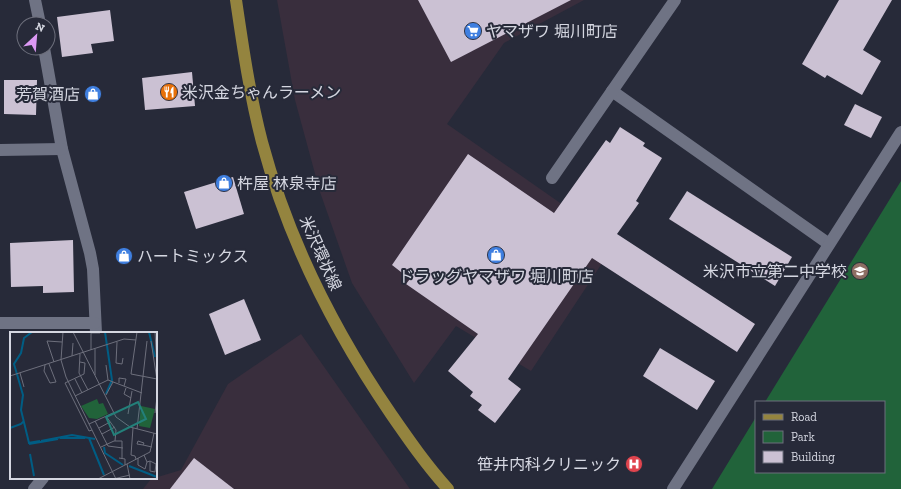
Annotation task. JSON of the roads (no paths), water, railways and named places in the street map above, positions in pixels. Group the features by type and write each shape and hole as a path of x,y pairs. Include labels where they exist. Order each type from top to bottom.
{"main road":[{"name":"米沢環状線","path":"236,0 253,102 263,144 280,198 302,254 324,301 349,347 375,389 410,442 448,489"}],"street":[{"path":"35,0 38,16"},
{"path":"552,178 675,0"},
{"path":"0,323 96,328 93,269 62,149 45,56"},
{"path":"612,91 829,244"},
{"path":"673,489 901,132"},
{"path":"0,150 62,149"},
{"path":"34,489 42,479"}],"place":[{"name":"ヤマザワ 堀川町店","path":"473,31"},
{"name":"米沢金ちゃんラーメン","path":"169,92"},
{"name":"芳賀酒店","path":"93,94"},
{"name":"杵屋 林泉寺店","path":"224,183"},
{"name":"ドラッグヤマザワ 堀川町店","path":"496,255"},
{"name":"ハートミックス","path":"124,256"},
{"name":"米沢市立第二中学校","path":"860,271"},
{"name":"笹井内科クリニック","path":"634,464"}]}
